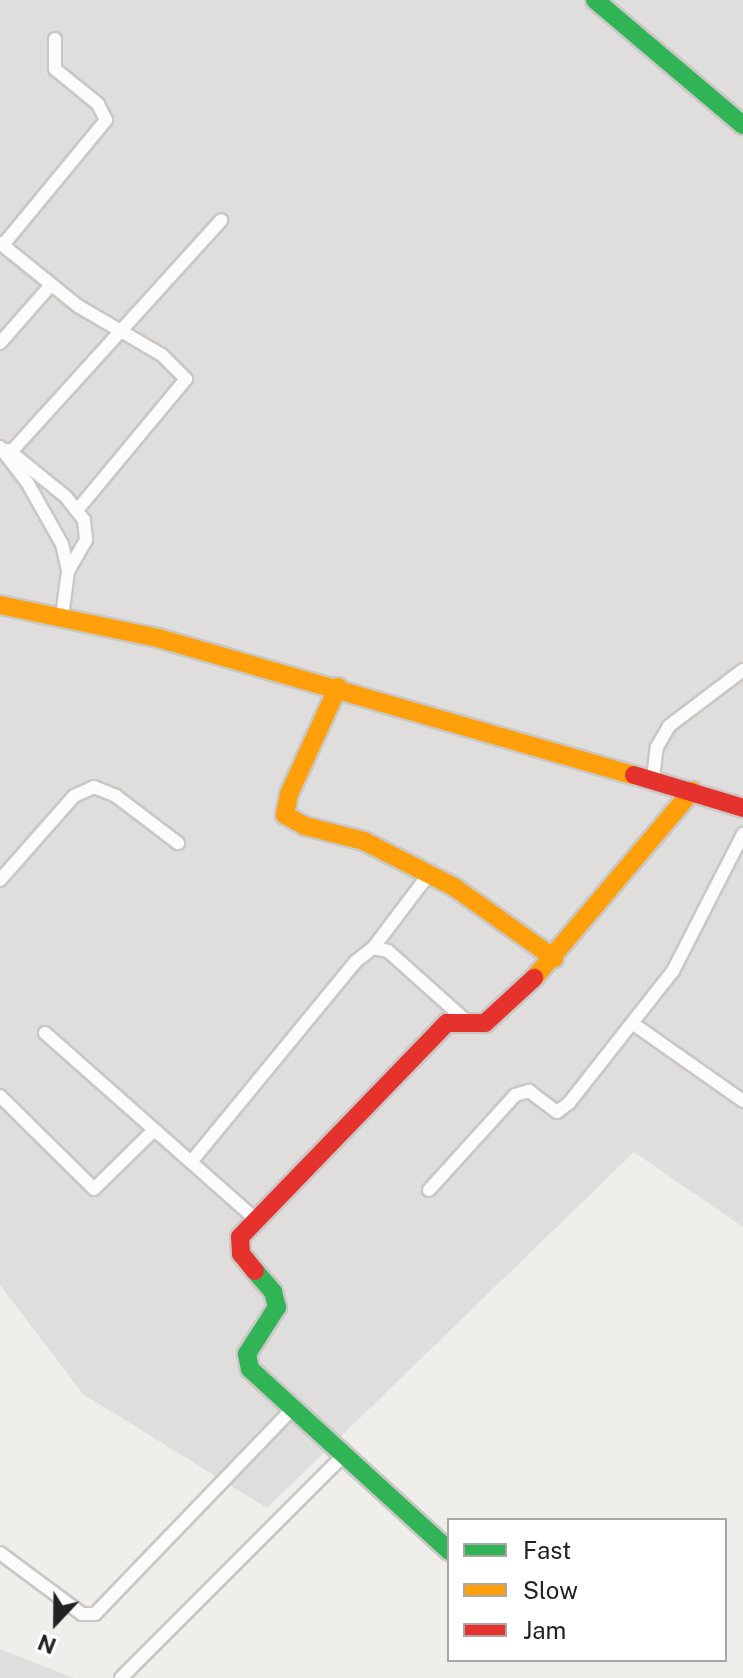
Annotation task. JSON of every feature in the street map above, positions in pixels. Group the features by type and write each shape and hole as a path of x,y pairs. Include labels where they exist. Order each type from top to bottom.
{"street":[{"path":"595,0 743,125"},
{"path":"55,39 55,69 98,104 106,120 2,244 51,285 168,360 186,379 78,509"},
{"path":"4,448 120,331 221,220"},
{"path":"0,343 51,285"},
{"path":"4,448 78,509 86,540 68,571 62,617"},
{"path":"4,448 55,531 68,571"},
{"path":"0,605 62,617 338,687 653,778 743,808"},
{"path":"653,778 657,747 669,726 743,670"},
{"path":"338,687 289,794 285,815 305,826 364,841 466,893 554,958"},
{"path":"0,880 74,796 94,787 116,796 178,843"},
{"path":"447,1549 293,1408 247,1361 277,1307 273,1292 238,1245 256,1220 435,1034 454,1019 492,1019 554,958 692,791"},
{"path":"429,1190 515,1095 529,1091 552,1110 563,1109 635,1025 683,955 743,834"},
{"path":"191,1162 355,962 373,948 429,874"},
{"path":"373,948 388,951 464,1019"},
{"path":"635,1025 743,1101"},
{"path":"45,1033 256,1220"},
{"path":"0,1096 94,1189 154,1130"},
{"path":"3,1559 82,1614 95,1614 293,1408"},
{"path":"121,1678 344,1455"}],"shaded area":[{"path":"0,0 743,0 743,1227 634,1152 267,1508 83,1394 0,1285"},
{"path":"0,1649 74,1678 0,1678"}],"traffic: fast":[{"path":"595,0 743,125"},
{"path":"255,1271 273,1292 277,1307 247,1354 250,1369 447,1549"}],"traffic: slow":[{"path":"0,605 158,638 634,775"},
{"path":"338,687 289,794 285,815 305,826 364,841 454,887 554,958"},
{"path":"534,978 692,791"}],"traffic: jam":[{"path":"634,775 743,808"},
{"path":"255,1271 241,1254 240,1237 447,1023 485,1023 534,978"}]}
